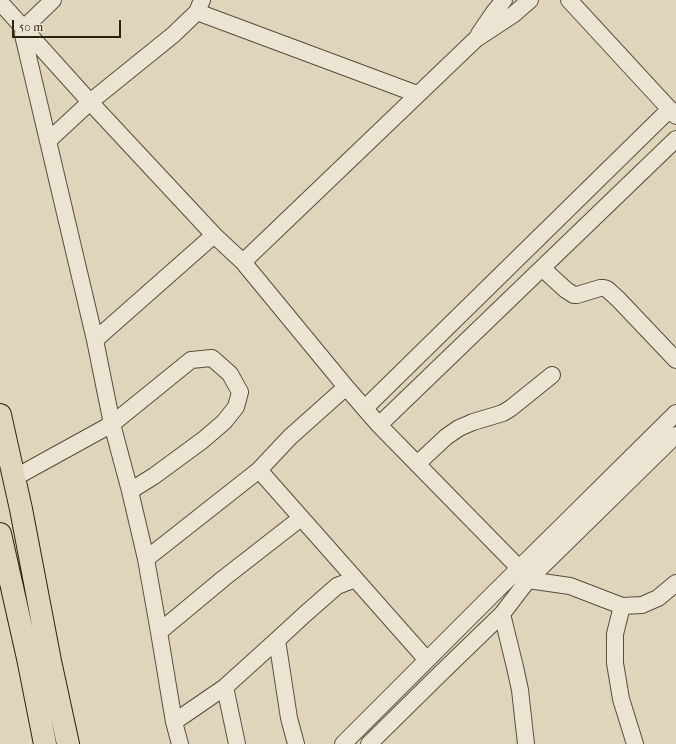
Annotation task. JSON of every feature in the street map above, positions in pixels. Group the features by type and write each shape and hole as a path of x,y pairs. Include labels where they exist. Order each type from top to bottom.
{"main road":[{"path":"0,415 23,517 50,661 68,744"},
{"path":"0,534 28,658 45,744"}],"street":[{"path":"53,0 24,28 23,35 96,340 112,424 146,559 160,632 174,722 180,744"},
{"path":"476,38 504,0"},
{"path":"243,262 476,38 514,14 530,0"},
{"path":"365,408 673,112 570,0"},
{"path":"0,2 90,102 214,235 243,262 379,425 524,574 570,586 622,606 642,606 658,598 676,583"},
{"path":"48,141 90,102 173,34 199,6 417,94"},
{"path":"379,425 676,139"},
{"path":"96,340 214,235"},
{"path":"542,268 566,290 574,295 600,288 607,289 676,360"},
{"path":"14,478 112,424 191,360 212,358 230,374 240,392 236,407 224,422 203,440 154,476 130,491"},
{"path":"417,464 446,437 459,428 502,413 511,408 552,375"},
{"path":"146,559 259,470 290,437 346,387"},
{"path":"378,741 440,674 502,614 524,574 676,413"},
{"path":"343,744 427,660 524,574 676,435"},
{"path":"259,470 427,660"},
{"path":"160,632 224,578 301,518"},
{"path":"174,722 225,687 337,586 355,579"},
{"path":"622,606 616,634 615,663 621,699 634,744"},
{"path":"502,614 516,667 526,744"},
{"path":"277,640 289,718 296,744"},
{"path":"225,687 237,744"}]}
